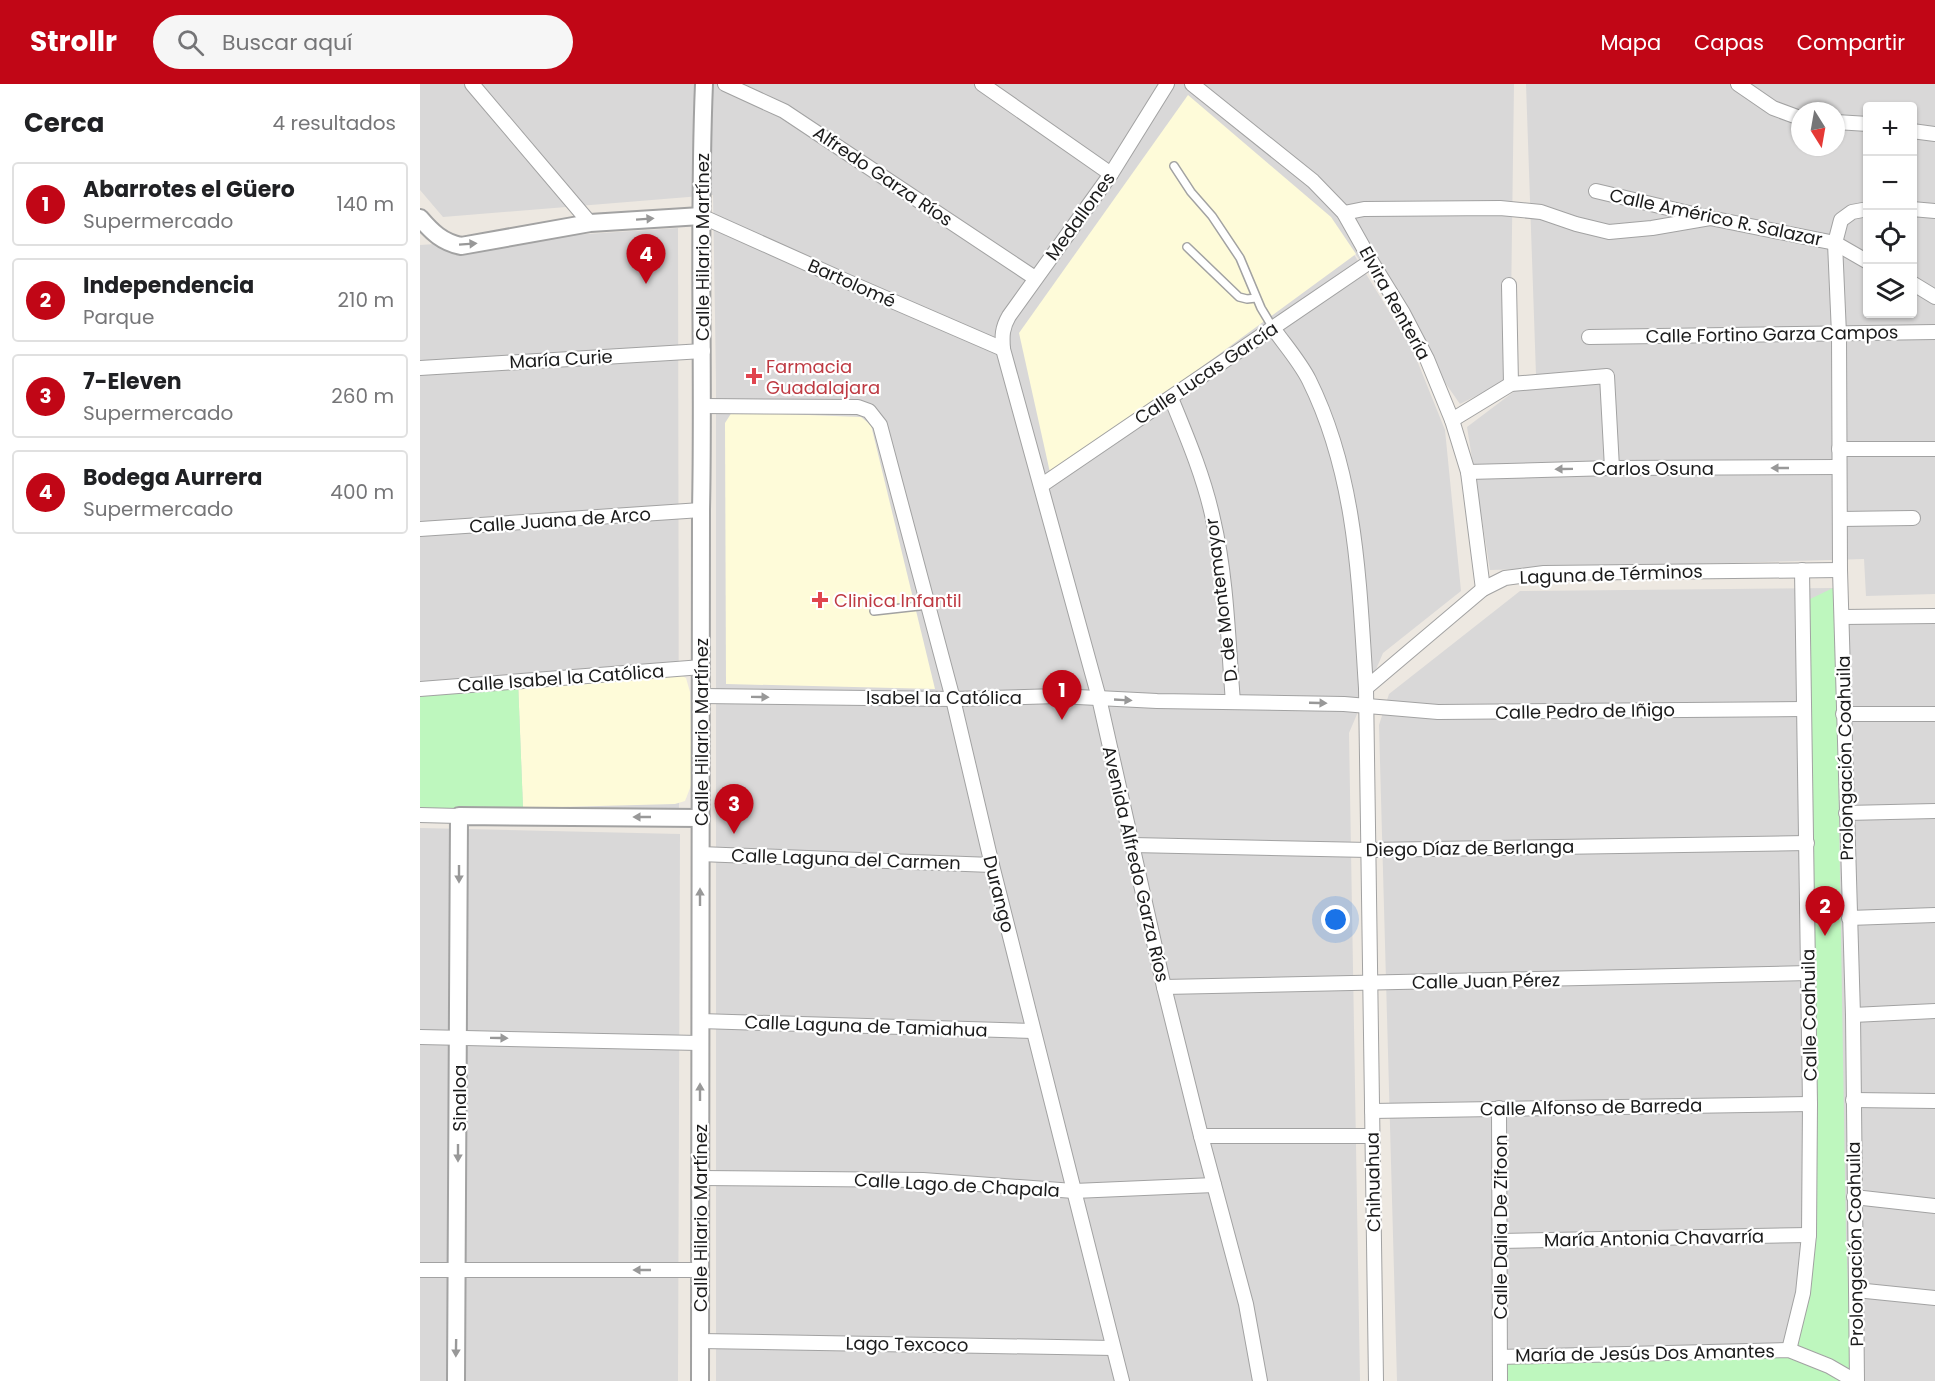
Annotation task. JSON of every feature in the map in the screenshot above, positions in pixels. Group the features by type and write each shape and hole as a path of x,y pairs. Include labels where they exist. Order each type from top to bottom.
{"street":[{"path":"472,84 590,223"},
{"name":"Calle Hilario Martínez","path":"700,1381 699,1043 702,668 700,510 703,406 701,216 704,84"},
{"name":"Alfredo Garza Ríos","path":"725,84 784,111 1035,278"},
{"path":"982,84 1111,174"},
{"name":"Medallones","path":"1003,349 1003,326 1111,174 1167,84"},
{"name":"Elvira Rentería","path":"1192,84 1313,182 1344,213 1417,337 1452,420 1468,472 1483,589"},
{"path":"1738,84 1773,108 1791,115"},
{"path":"1845,123 1863,124"},
{"path":"1917,132 1935,134"},
{"name":"Calle Américo R. Salazar","path":"1596,191 1710,218 1835,243 1863,258"},
{"path":"1344,213 1364,209 1500,208 1541,212 1609,232 1652,228 1710,218"},
{"path":"1917,209 1935,211"},
{"path":"1835,243 1841,220 1852,212 1863,210"},
{"path":"420,218 441,239 461,246 590,223 701,216"},
{"name":"Bartolomé","path":"701,216 1003,349"},
{"name":"Prolongación Coahuila","path":"1835,243 1839,334 1840,570 1853,1015 1856,1381"},
{"name":"Calle Lucas García","path":"1042,485 1371,261"},
{"path":"1509,285 1511,384"},
{"path":"1917,287 1935,297"},
{"path":"1273,328 1308,378 1341,463 1354,531 1366,706"},
{"name":"Calle Fortino Garza Campos","path":"1589,337 1935,332"},
{"name":"Avenida Alfredo Garza Ríos","path":"1003,349 1099,698 1164,987 1244,1294 1260,1381"},
{"name":"María Curie","path":"420,368 702,351"},
{"path":"1452,420 1511,384 1608,376 1612,468"},
{"name":"D. de Montemayor","path":"1171,398 1191,447 1213,518 1223,577 1233,702"},
{"name":"Durango","path":"703,406 858,407 869,411 880,425 953,699 992,865 1122,1381"},
{"path":"1839,448 1935,449"},
{"name":"Carlos Osuna","path":"1468,472 1612,468 1839,467"},
{"name":"Calle Juana de Arco","path":"420,529 700,510"},
{"path":"1840,519 1913,518"},
{"name":"Calle Coahuila","path":"1789,1350 1803,1293 1809,1235 1809,973 1802,570"},
{"name":"Laguna de Términos","path":"1366,688 1483,589 1505,578 1544,573 1840,570"},
{"path":"1842,617 1935,616"},
{"name":"Calle Isabel la Católica","path":"420,688 702,668"},
{"name":"Isabel la Católica","path":"702,696 953,699 1058,696 1366,706"},
{"name":"Calle Pedro de Iñigo","path":"1366,706 1438,712 1804,709"},
{"name":"Chihuahua","path":"1366,706 1376,1381"},
{"path":"1844,714 1935,714"},
{"path":"1846,813 1935,811"},
{"path":"420,815 701,818"},
{"name":"Sinaloa","path":"456,1381 459,816"},
{"name":"Diego Díaz de Berlanga","path":"1132,845 1369,850 1807,843"},
{"name":"Calle Laguna del Carmen","path":"700,854 992,865"},
{"path":"1849,918 1935,915"},
{"name":"Calle Juan Pérez","path":"1164,987 1809,973"},
{"path":"1853,1015 1935,1011"},
{"name":"Calle Laguna de Tamiahua","path":"700,1021 1033,1030"},
{"path":"420,1037 699,1043"},
{"path":"1853,1100 1935,1101"},
{"name":"Calle Alfonso de Barreda","path":"1372,1111 1810,1104"},
{"name":"Calle Dalia De Zifoon","path":"1499,1108 1500,1381"},
{"path":"1201,1136 1372,1136"},
{"name":"Calle Lago de Chapala","path":"700,1178 923,1180 1074,1191 1214,1185"},
{"path":"1854,1197 1935,1206"},
{"name":"María Antonia Chavarría","path":"1500,1241 1809,1235"},
{"path":"420,1270 700,1269"},
{"path":"1856,1290 1935,1298"},
{"name":"Lago Texcoco","path":"700,1341 1113,1348"},
{"name":"María de Jesús Dos Amantes","path":"1500,1357 1789,1350 1829,1366 1856,1381"}],"lane":[{"path":"1174,166 1240,258 1256,298 1273,328"},
{"path":"1187,247 1239,297 1256,298"},
{"path":"874,611 928,605"}],"shaded area":[{"path":"420,84 1514,84 1510,379 1460,404 1340,232 1412,348 1445,430 1461,591 1383,653 1349,733 1360,1381 716,1381 716,380 713,195 443,217 420,190"},
{"path":"1526,84 1935,84 1935,594 1866,596 1864,559 1490,570 1467,427 1536,375"},
{"path":"1188,95 1331,217 1356,254 1051,477 1019,333"},
{"path":"678,228 679,826 420,823 420,245"},
{"name":"Clinica Infantil","path":"732,412 861,417 871,425 935,689 726,684 725,423"},
{"path":"1833,588 1833,620 1935,619 1935,1381 1397,1381 1379,725 1389,694 1520,591"},
{"path":"680,675 686,678 690,692 692,783 685,801 675,804 523,808 518,681"},
{"path":"420,828 680,834 678,1381 420,1381"}],"green space":[{"path":"1833,588 1836,637 1846,1238 1852,1379 1855,1381 1500,1381 1500,1357 1789,1349 1803,1293 1808,600"},
{"path":"518,681 523,808 420,809 420,688"}],"place":[{"name":"Bodega Aurrera","path":"646,284"},
{"name":"Farmacia Guadalajara","path":"754,376"},
{"name":"Clinica Infantil","path":"820,600"},
{"name":"Abarrotes el Güero","path":"1062,720"},
{"name":"7-Eleven","path":"734,834"},
{"name":"Independencia","path":"1825,936"}]}
